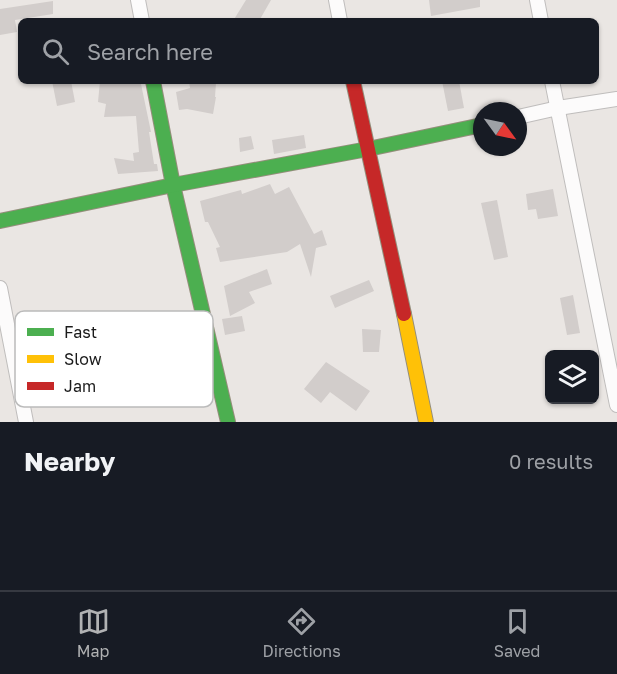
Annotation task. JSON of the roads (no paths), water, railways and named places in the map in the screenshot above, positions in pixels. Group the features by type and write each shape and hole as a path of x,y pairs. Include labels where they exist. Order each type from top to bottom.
{"street":[{"path":"138,0 141,18"},
{"path":"336,0 339,18"},
{"path":"537,0 540,18"},
{"path":"154,84 173,185 202,311"},
{"path":"354,84 426,422"},
{"path":"553,84 617,405"},
{"path":"527,115 617,99"},
{"path":"0,221 173,185 368,149 473,126"},
{"path":"0,288 15,365"},
{"path":"213,357 228,422"},
{"path":"23,407 26,422"}]}
